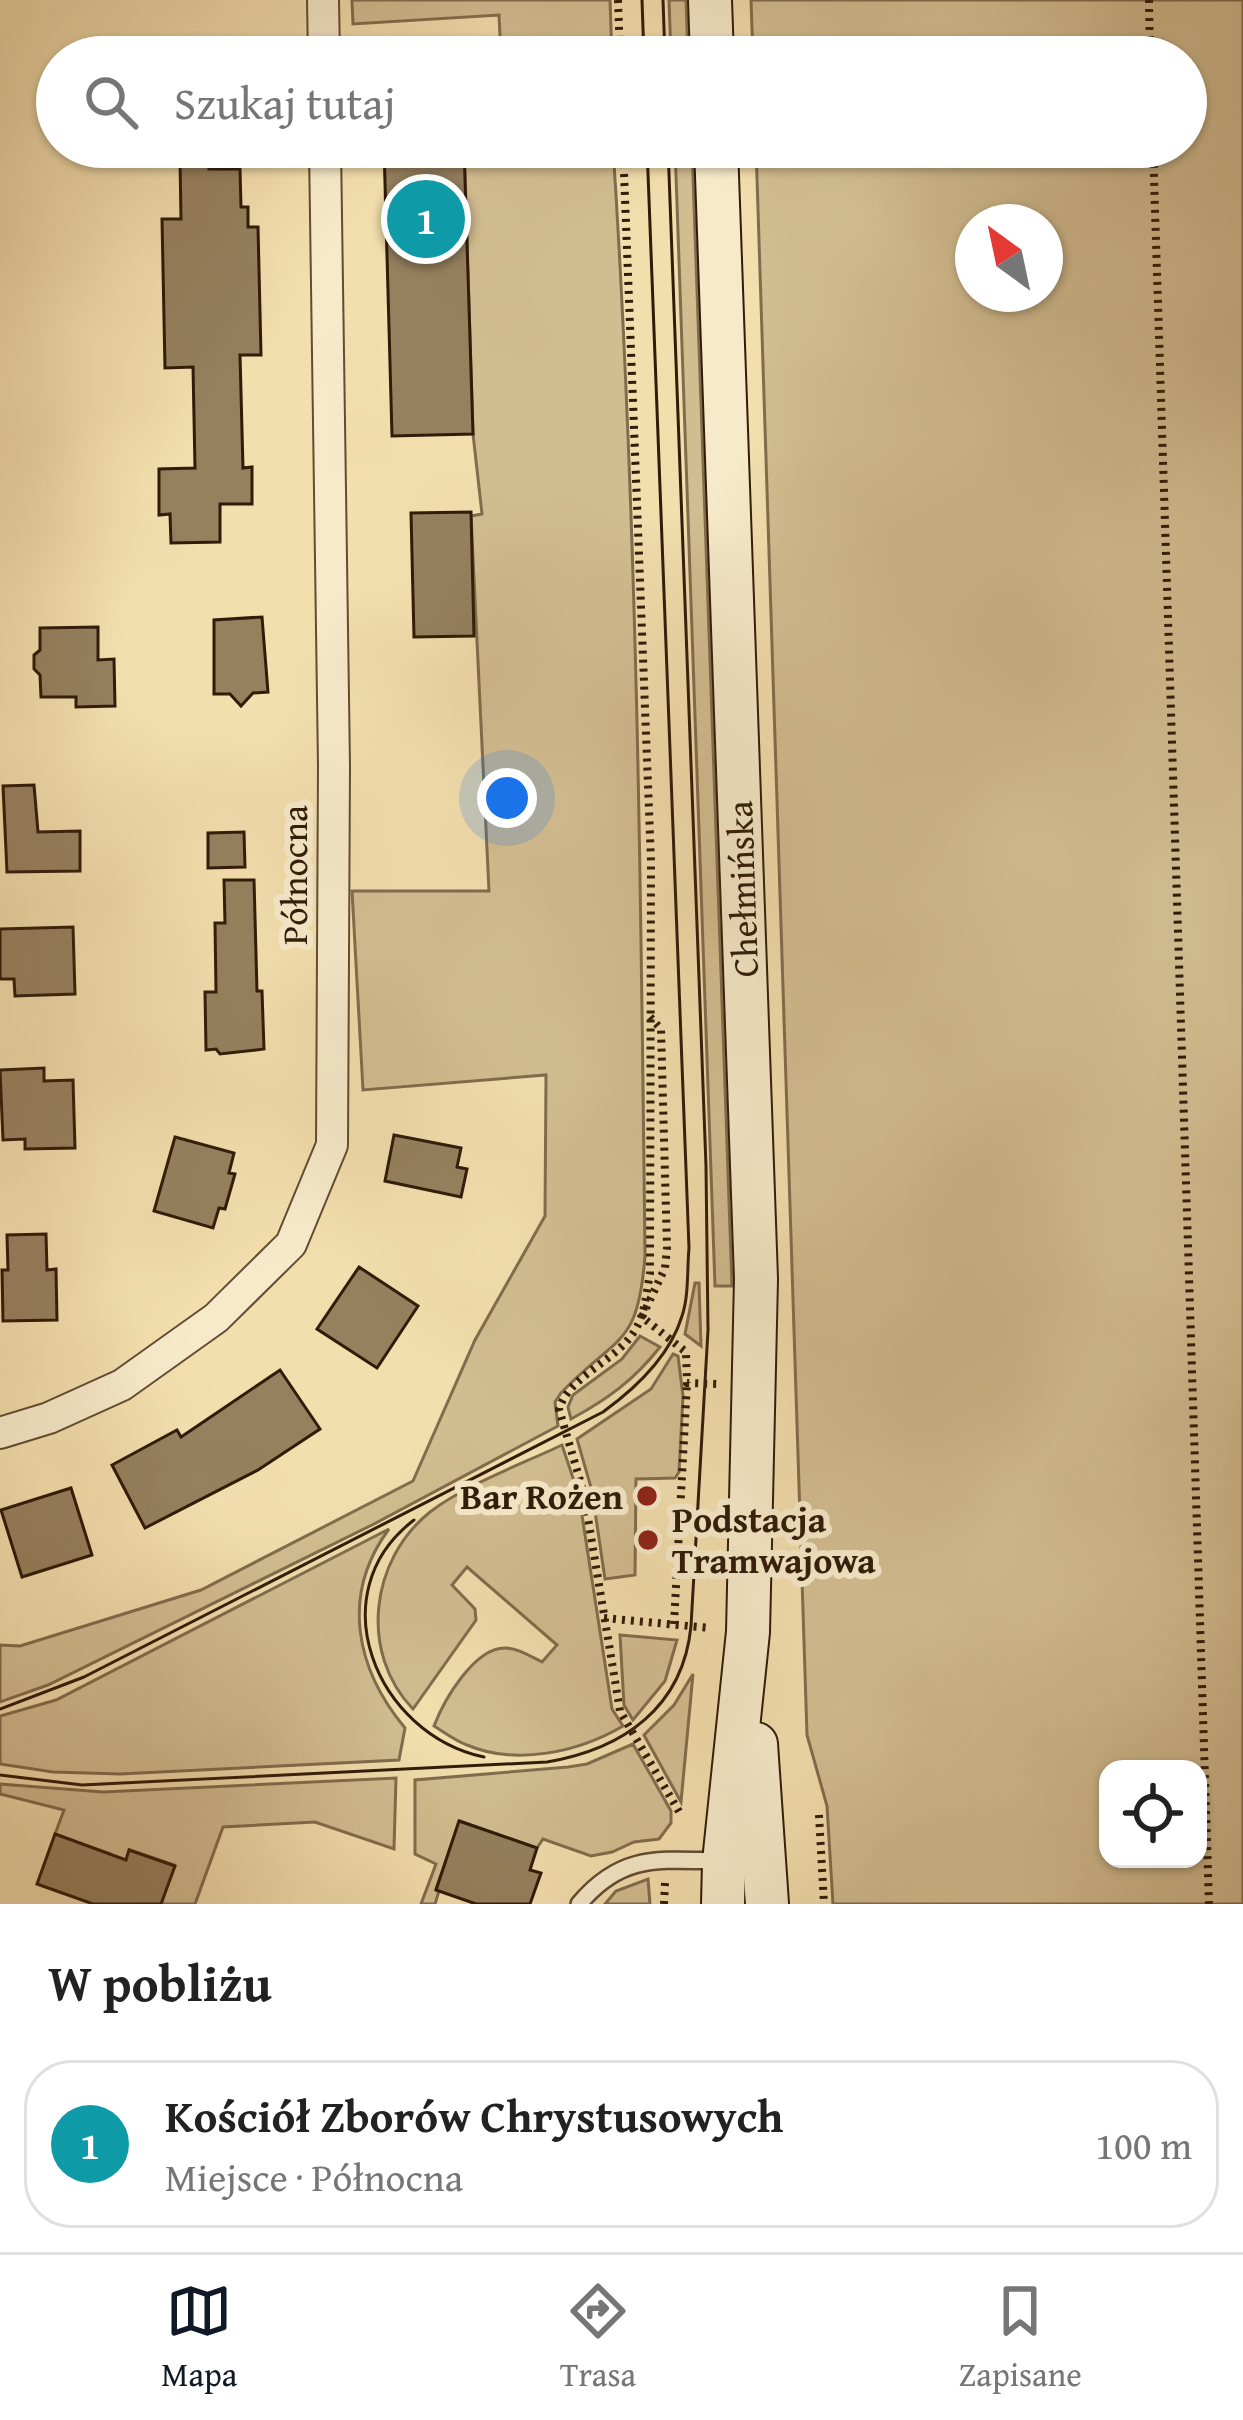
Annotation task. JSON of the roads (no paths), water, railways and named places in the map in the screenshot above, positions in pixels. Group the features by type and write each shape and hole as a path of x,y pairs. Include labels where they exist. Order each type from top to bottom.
{"main road":[{"path":"710,0 711,36"},
{"name":"Chełmińska","path":"717,168 756,1279 723,1626 723,1904"},
{"name":"Chełmińska","path":"723,1626 767,1904"}],"street":[{"path":"323,0 324,36"},
{"name":"Północna","path":"0,1433 49,1418 122,1385 216,1318 291,1244 332,1145 334,766 325,168"}],"lane":[{"path":"579,1904 609,1873 629,1865 671,1860 724,1862"}],"tram line":[{"path":"642,0 643,36"},
{"path":"663,0 664,36"},
{"path":"0,1709 84,1677 603,1412 650,1370 677,1331 686,1300 689,1248 648,168"},
{"path":"0,1775 82,1785 547,1762 575,1756 624,1735 662,1702 676,1680 691,1626 708,1330 669,168"},
{"path":"414,1520 385,1550 369,1585 365,1621 372,1657 389,1691 414,1721 446,1743 484,1757"}],"place":[{"name":"Kościół Zborów Chrystusowych","path":"426,219"},
{"name":"Bar Rożen","path":"647,1496"},
{"name":"Podstacja Tramwajowa","path":"648,1540"}]}
